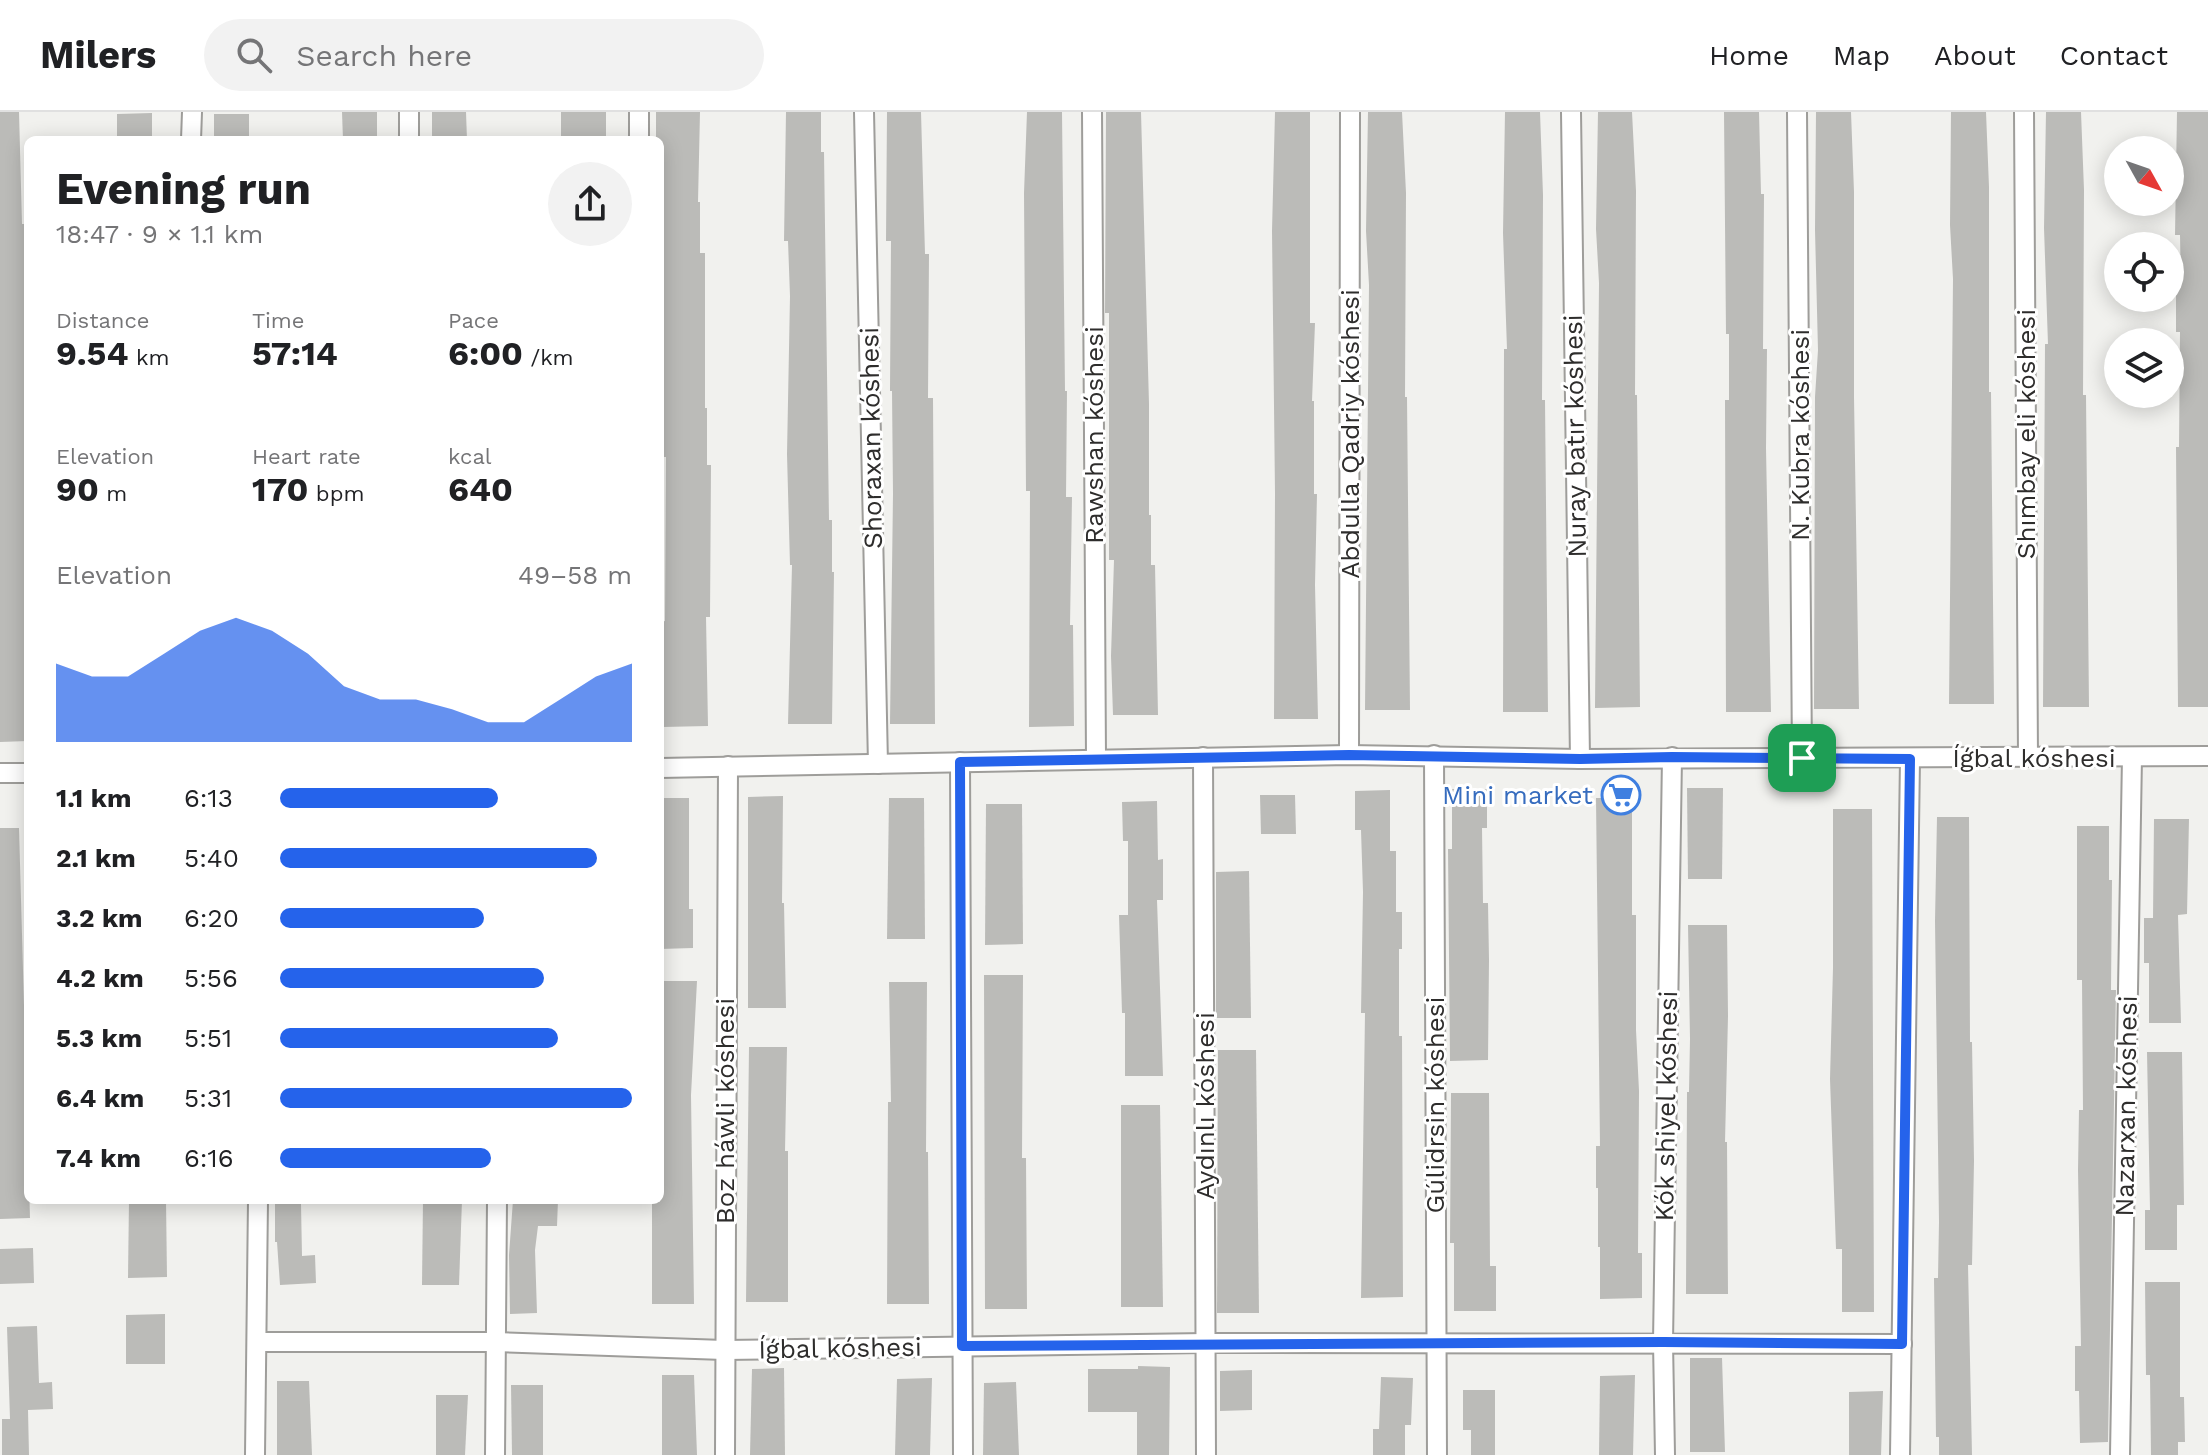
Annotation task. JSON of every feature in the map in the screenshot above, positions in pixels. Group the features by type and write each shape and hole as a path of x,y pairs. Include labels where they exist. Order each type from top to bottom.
{"street":[{"path":"191,136 192,112"},
{"path":"409,112 409,136"},
{"path":"639,112 639,136"},
{"name":"Shoraxan kóshesi","path":"864,112 878,764"},
{"name":"Rawshan kóshesi","path":"1092,112 1096,758"},
{"name":"Abdulla Qadriy kóshesi","path":"1349,755 1350,112"},
{"name":"Nuray batır kóshesi","path":"1571,112 1580,759"},
{"name":"N. Kubra kóshesi","path":"1797,112 1802,758"},
{"name":"Shımbay eli kóshesi","path":"2024,112 2028,757"},
{"name":"Íǵbal kóshesi","path":"664,768 1349,755 1580,759 2208,756"},
{"name":"Gúlidrsin kóshesi","path":"1434,755 1437,1455"},
{"name":"Aydınlı kóshesi","path":"1203,757 1206,1455"},
{"name":"Kók shiyel kóshesi","path":"1665,1455 1663,1342 1672,757"},
{"name":"Nazarxan kóshesi","path":"2120,1455 2132,757"},
{"path":"1900,1455 1910,759"},
{"path":"960,762 963,1455"},
{"name":"Boz háwli kóshesi","path":"725,1455 728,766"},
{"path":"0,773 24,773"},
{"path":"255,1455 258,1204"},
{"path":"495,1455 497,1204"},
{"name":"Íǵbal kóshesi","path":"258,1342 495,1342 724,1350 1206,1343 1902,1344"}],"building":[{"path":"0,112 19,112 24,224 24,741 0,742"},
{"path":"342,112 377,112 377,136 343,136"},
{"path":"432,112 466,112 467,136 432,136"},
{"path":"561,112 606,112 606,136 561,136"},
{"path":"656,112 700,112 698,202 700,253 705,253 705,408 707,465 711,465 710,617 706,617 708,726 664,727 664,136 656,136"},
{"path":"786,112 821,112 829,520 832,520 834,572 832,724 788,724 792,565 787,454 790,296 788,241 784,241"},
{"path":"887,112 921,112 925,254 929,254 928,398 933,398 935,724 890,724 893,494 891,241 886,241"},
{"path":"1027,112 1062,112 1066,497 1072,497 1070,625 1073,625 1074,726 1029,727 1030,491 1026,491 1024,193"},
{"path":"1106,112 1141,112 1149,515 1151,565 1155,565 1158,715 1113,715 1114,560 1109,560 1109,313 1105,313"},
{"path":"1275,112 1310,112 1310,323 1315,323 1312,401 1314,494 1317,494 1315,585 1318,719 1274,719 1272,231"},
{"path":"1368,112 1402,112 1406,193 1405,397 1410,710 1365,710"},
{"path":"1505,112 1540,112 1548,712 1503,712 1504,349 1507,349 1503,233"},
{"path":"1598,112 1632,112 1636,191 1635,395 1640,707 1595,708"},
{"path":"1724,112 1759,112 1761,194 1764,194 1763,349 1767,349 1771,712 1726,712 1725,400 1729,400 1729,334 1726,334"},
{"path":"1816,112 1851,112 1859,709 1814,709 1815,397 1818,350"},
{"path":"1951,112 1986,112 1994,704 1949,704 1953,279"},
{"path":"2046,112 2081,112 2089,707 2043,707 2045,344 2048,344 2044,228"},
{"path":"2177,112 2208,112 2208,707 2178,707 2176,447 2179,447 2179,408 2184,408 2184,328 2176,328 2176,312 2184,312 2184,232 2175,232 2175,216 2184,216 2184,136 2177,136"},
{"path":"152,113 152,136 117,136 117,114"},
{"path":"214,114 249,114 249,136 214,136"},
{"path":"1687,788 1723,788 1722,879 1688,879"},
{"path":"1452,789 1487,789 1487,828 1482,828 1483,903 1488,903 1488,1060 1450,1061 1448,849 1452,849"},
{"path":"1390,790 1390,851 1396,851 1396,912 1402,912 1399,1036 1402,1036 1403,1297 1361,1298 1365,1013 1361,1013 1361,830 1355,830 1355,791"},
{"path":"1260,795 1295,795 1296,834 1261,834"},
{"path":"783,796 782,903 786,1008 748,1008 748,797"},
{"path":"664,798 689,798 689,909 693,909 693,948 664,949"},
{"path":"889,798 924,798 925,939 887,939"},
{"path":"1596,798 1632,798 1632,915 1636,915 1639,1091 1638,1253 1642,1253 1642,1298 1600,1299 1596,1188 1596,1146 1600,1146"},
{"path":"1157,801 1158,860 1163,859 1163,900 1157,900 1163,1076 1125,1076 1119,915 1128,915 1128,841 1123,841 1122,802"},
{"path":"986,804 1022,804 1023,944 985,945"},
{"path":"1833,809 1872,809 1874,1312 1842,1312 1842,1249 1836,1249 1830,1079"},
{"path":"1937,817 1969,817 1974,1161 1972,1265 1968,1265 1972,1455 1939,1455 1939,1437 1936,1437 1934,1278 1938,1278 1939,1222 1935,921"},
{"path":"2154,819 2189,819 2187,914 2178,915 2181,1023 2149,1023 2149,963 2144,963 2144,918 2153,918"},
{"path":"2077,826 2109,826 2111,990 2116,990 2108,1442 2080,1443 2079,1391 2075,1391 2075,1346 2081,1346 2078,1170 2079,1110 2083,1110 2082,980 2077,980"},
{"path":"0,828 19,828 24,1005 24,1204 30,1204 30,1218 0,1219"},
{"path":"1249,871 1251,1018 1216,1018 1216,872"},
{"path":"1688,925 1727,925 1725,1142 1728,1294 1686,1294 1690,1039"},
{"path":"984,975 1023,975 1022,1158 1026,1158 1027,1309 985,1309"},
{"path":"664,981 697,981 691,1095 694,1304 652,1304 652,1204 664,1204"},
{"path":"889,982 927,982 929,1304 887,1304 888,1102 891,1102"},
{"path":"749,1047 787,1047 785,1151 788,1151 788,1302 746,1302"},
{"path":"1218,1050 1256,1050 1259,1313 1217,1313"},
{"path":"2147,1052 2182,1052 2184,1205 2177,1205 2177,1250 2145,1250 2145,1210 2150,1210"},
{"path":"1451,1093 1489,1093 1490,1266 1496,1266 1496,1311 1454,1311 1454,1243 1450,1243"},
{"path":"1121,1105 1160,1105 1163,1307 1121,1307"},
{"path":"129,1204 166,1204 167,1277 128,1278"},
{"path":"275,1204 301,1204 302,1256 315,1255 316,1283 280,1285"},
{"path":"423,1204 462,1204 459,1285 422,1285"},
{"path":"513,1204 558,1204 557,1226 538,1226 535,1250 537,1313 510,1314 509,1255"},
{"path":"33,1248 34,1283 0,1284 0,1249"},
{"path":"2145,1282 2180,1282 2180,1397 2184,1397 2185,1442 2178,1442 2178,1455 2151,1455"},
{"path":"165,1314 165,1364 126,1364 126,1315"},
{"path":"37,1326 39,1383 52,1382 53,1409 28,1410 29,1455 2,1455 2,1419 10,1419 7,1327"},
{"path":"1690,1358 1722,1358 1725,1452 1690,1452"},
{"path":"1138,1366 1170,1367 1169,1455 1137,1455 1137,1412 1088,1412 1088,1369 1138,1369"},
{"path":"784,1368 785,1455 750,1455 752,1369"},
{"path":"1252,1370 1252,1410 1220,1411 1220,1371"},
{"path":"662,1375 694,1375 697,1455 662,1455"},
{"path":"1635,1375 1633,1455 1599,1455 1600,1376"},
{"path":"1381,1377 1413,1378 1411,1425 1405,1425 1405,1455 1373,1455 1373,1429 1379,1429"},
{"path":"932,1378 930,1455 895,1455 897,1379"},
{"path":"277,1381 309,1381 312,1455 277,1455"},
{"path":"1016,1382 1019,1455 983,1455 984,1383"},
{"path":"511,1385 543,1385 543,1455 512,1455"},
{"path":"1463,1390 1495,1390 1495,1455 1471,1455 1471,1430 1463,1430"},
{"path":"1883,1391 1881,1455 1849,1455 1849,1392"},
{"path":"436,1395 468,1395 465,1455 436,1455"}],"place":[{"name":"Mini market","path":"1621,795"}],"route":[{"path":"1349,755 1580,759 1802,758 1910,759 1902,1344 1663,1342 962,1346 960,762 1349,755"}]}
